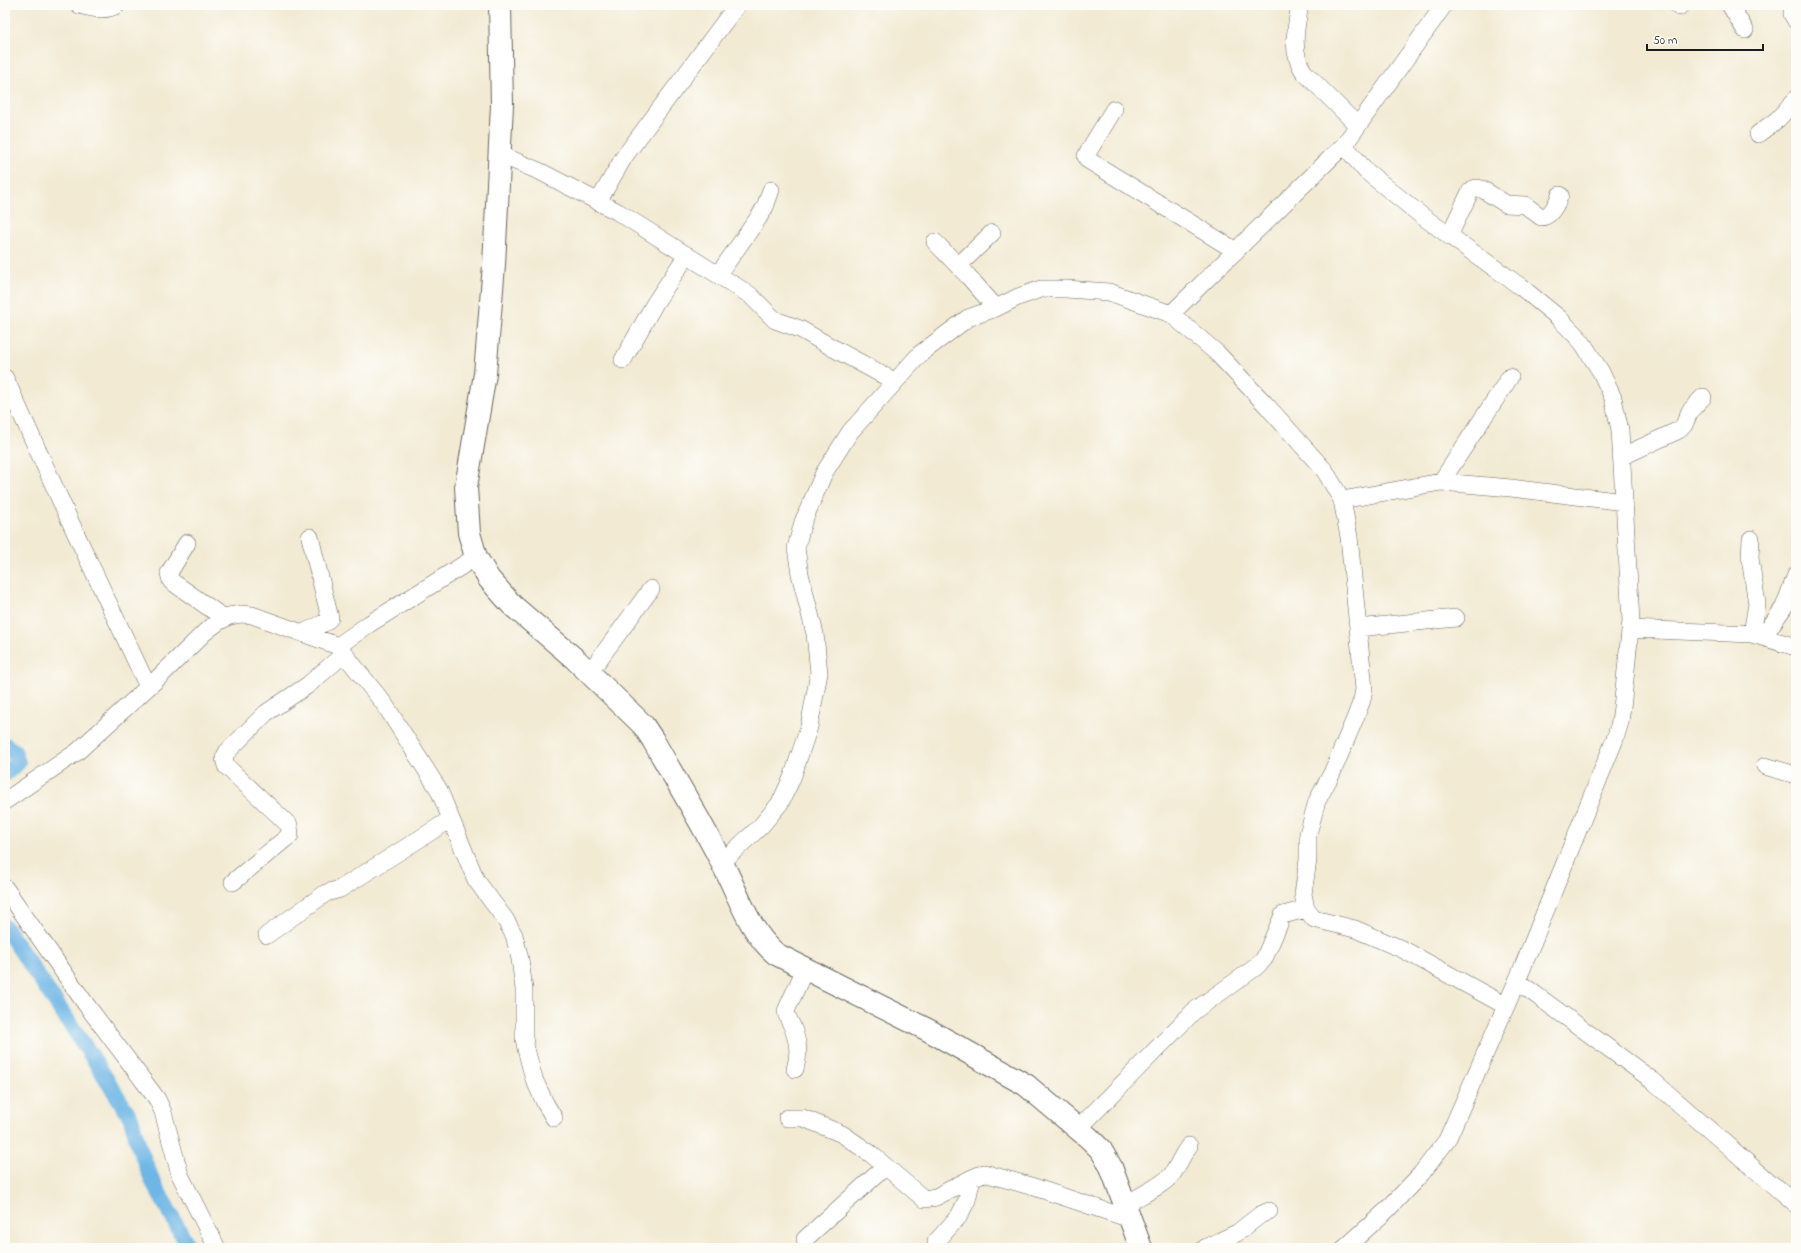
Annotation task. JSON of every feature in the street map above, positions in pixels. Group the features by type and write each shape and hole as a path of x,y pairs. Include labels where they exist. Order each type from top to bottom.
{"street":[{"path":"79,5 101,10 117,5"},
{"path":"500,5 502,105 494,265 485,374 466,487 469,533 476,557 489,579 512,604 576,659 643,725 722,862 757,933 765,945 776,954 930,1031 1026,1085 1101,1150 1111,1167 1142,1248"},
{"path":"598,202 624,157 737,5"},
{"path":"1300,5 1294,33 1300,66 1358,126"},
{"path":"1171,314 1344,145 1444,5"},
{"path":"1730,5 1745,30"},
{"path":"1793,5 1792,14 1796,21"},
{"path":"1758,134 1778,119 1796,99"},
{"path":"1114,109 1088,152 1086,156 1088,160 1236,250"},
{"path":"1344,145 1366,171 1449,236 1521,287 1559,318 1582,342 1601,372 1613,398 1620,430 1630,598 1630,629 1623,699 1620,722 1615,739 1517,981 1447,1140 1421,1174 1387,1210 1345,1248"},
{"path":"499,154 540,172 618,212 750,295 776,320 800,329 894,381"},
{"path":"1449,236 1470,192 1475,188 1482,189 1506,204 1525,206 1541,217 1548,216 1558,203 1560,195"},
{"path":"718,274 759,218 771,190"},
{"path":"958,266 992,233"},
{"path":"935,242 996,308"},
{"path":"624,360 655,303 687,255"},
{"path":"722,862 760,826 780,803 792,778 809,727 819,673 816,634 800,574 796,548 803,522 824,473 850,432 894,381 920,354 968,318 996,308 1018,297 1042,289 1109,292 1171,314 1217,353 1268,407 1324,471 1342,500 1349,537 1364,689 1362,700 1332,773 1317,801 1308,834 1308,860 1303,894 1306,909 1314,920 1355,929 1404,950 1506,1006"},
{"path":"1441,482 1510,377"},
{"path":"5,378 68,519 148,687"},
{"path":"1622,457 1679,430 1684,425 1690,411 1703,397"},
{"path":"1342,500 1441,482 1511,488 1624,502"},
{"path":"302,633 326,622 330,618 310,537"},
{"path":"1751,539 1750,558 1757,604 1757,636"},
{"path":"187,543 169,573 169,577 171,581 224,618"},
{"path":"233,882 290,835 290,830 289,825 226,766 224,758 227,752 266,713 291,698 308,684 369,624 476,557"},
{"path":"1757,636 1784,607 1796,575"},
{"path":"589,673 651,589"},
{"path":"5,801 77,752 205,632 224,618 241,614 252,615 302,633 341,650 393,717 439,790 476,880 505,919 514,935 520,959 524,989 524,1038 526,1050 534,1079 554,1118"},
{"path":"1358,628 1456,618"},
{"path":"1630,629 1757,636 1796,647"},
{"path":"1765,766 1796,776"},
{"path":"267,935 326,893 340,889 451,819"},
{"path":"5,888 86,1003 157,1099 163,1112 180,1175 218,1248"},
{"path":"1078,1129 1194,1011 1256,967 1264,959 1283,915 1306,909"},
{"path":"795,1069 798,1043 786,1011 805,969"},
{"path":"1517,981 1652,1080 1796,1205"},
{"path":"787,1118 803,1118 842,1134 871,1154 924,1199 936,1197 984,1173 1128,1211"},
{"path":"1128,1211 1173,1174 1181,1157 1189,1146"},
{"path":"805,1239 885,1167"},
{"path":"936,1242 959,1216 967,1200 972,1178"},
{"path":"1205,1248 1236,1233 1260,1215 1269,1211"}],"waterway":[{"path":"5,745 14,751 18,763 5,774"},
{"path":"5,927 95,1061 131,1118 139,1147 153,1182 189,1248"}]}
